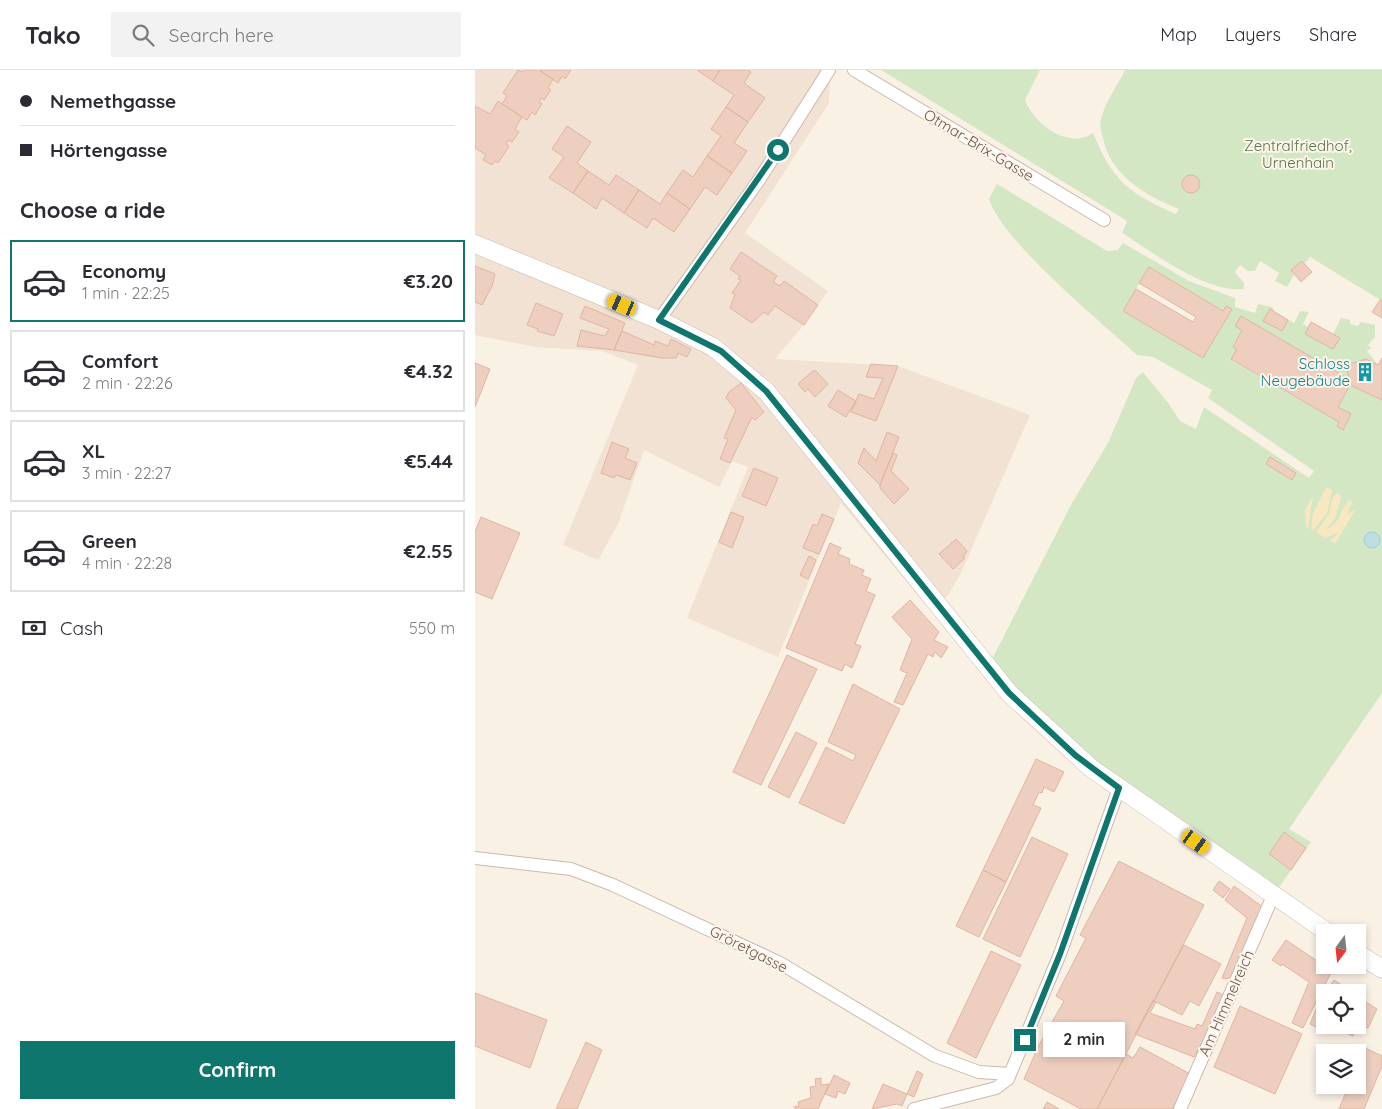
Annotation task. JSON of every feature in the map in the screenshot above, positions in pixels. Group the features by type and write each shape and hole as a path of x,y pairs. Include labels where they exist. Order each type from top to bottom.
{"main road":[{"path":"475,244 659,320 721,351 766,391 1009,693 1075,755 1119,788 1316,925"},
{"path":"1366,959 1382,969"}],"street":[{"path":"659,320 759,180 829,70"},
{"name":"Otmar-Brix-Gasse","path":"854,70 1104,220"},
{"path":"914,1109 996,1088 1008,1079 1060,954 1119,788"},
{"name":"Gröretgasse","path":"475,858 571,869 613,884 780,963 935,1056 979,1072 1010,1074"},
{"name":"Am Himmelreich","path":"1180,1109 1273,896"}],"shaded area":[{"path":"475,70 830,70 829,103 745,233 828,291 804,325 775,359 898,366 1030,415 961,573 948,595 931,611 841,503 778,657 687,618 748,467 732,461 719,487 644,450 618,524 598,560 563,545 638,365 602,351 535,347 475,335"}],"green space":[{"name":"Zentralfriedhof, Urnenhain","path":"881,70 1040,70 1025,100 1036,118 1053,132 1063,136 1083,137 1093,133 1108,163 1124,184 1146,199 1176,214 1179,209 1142,191 1121,173 1107,151 1100,121 1105,106 1125,70 1382,70 1382,301 1310,257 1305,263 1302,261 1287,287 1275,281 1279,273 1260,261 1255,271 1248,271 1240,265 1235,272 1244,283 1244,289 1229,289 1197,278 1164,261 1122,233 1127,222 1124,219"},
{"path":"997,184 1107,251 1118,250 1123,243 1189,281 1235,298 1235,307 1255,313 1258,304 1272,307 1276,313 1294,323 1300,311 1309,312 1303,324 1308,327 1311,322 1333,334 1341,318 1350,320 1350,324 1358,326 1361,322 1375,325 1375,337 1368,345 1371,348 1367,351 1378,365 1366,359 1346,365 1349,379 1241,316 1235,326 1242,330 1233,346 1237,349 1231,360 1339,422 1337,426 1343,429 1351,414 1338,407 1350,385 1382,400 1382,693 1289,829 1311,842 1273,896 1119,788 988,667 1072,503 1108,443 1136,378 1143,372 1180,421 1196,429 1204,407 1309,478 1314,471 1208,398 1212,390 1153,357 1137,355 1032,258 998,216 989,199","holes":["1149,267 1223,311 1226,306 1232,309 1203,358 1123,311"]}],"sand":[{"path":"1326,487 1332,490 1327,513 1313,531 1311,529 1313,513"},
{"path":"1337,493 1342,496 1335,518 1326,530 1335,524 1349,500 1352,502 1347,514 1356,509 1335,544 1330,541 1339,532 1325,538 1316,532 1329,514 1332,499"},
{"path":"1313,496 1308,528 1306,527 1305,510"}],"water":[{"path":"1372,532 1380,540 1372,548 1364,540"}],"building":[{"path":"518,70 522,72 524,70 539,70 553,79 548,88 551,90 544,100 541,98 539,102 542,104 535,115 532,112 527,120 502,104 507,96 503,93"},
{"path":"539,70 571,70 565,79 562,76 558,83"},
{"path":"697,70 720,70 713,81"},
{"path":"720,70 748,70 751,72 744,83 765,98 748,122 726,107 734,95 713,81"},
{"path":"498,101 522,117 515,129 519,132 512,142 508,140 506,144 509,146 498,163 495,161 492,165 483,160 486,155 475,148 475,106 490,114"},
{"path":"726,107 748,122 734,143 747,151 732,173 707,156 721,136 711,129"},
{"path":"567,126 591,142 577,163 588,171 573,193 549,178 564,157 552,149"},
{"path":"707,156 732,173 717,195 705,187 690,209 667,193 683,170 693,177"},
{"path":"588,171 609,185 616,175 639,190 624,213 602,198 596,209 573,193"},
{"path":"1191,175 1197,178 1200,184 1197,190 1191,193 1185,190 1182,184 1185,178"},
{"path":"639,190 660,204 667,193 690,209 674,232 653,218 647,228 624,213"},
{"path":"741,252 777,276 773,282 780,286 784,281 818,305 804,325 775,306 768,315 764,312 752,323 730,308 735,294 732,293 741,280 738,279 740,276 730,269"},
{"path":"1302,261 1312,272 1301,282 1291,270"},
{"path":"475,266 495,274 492,286 482,305 475,302"},
{"path":"1149,267 1223,311 1226,306 1232,309 1203,358 1123,311 1136,289 1193,322 1196,317 1139,283"},
{"path":"1380,300 1382,301 1382,318 1372,312"},
{"path":"536,303 563,314 554,336 537,331 538,329 527,325"},
{"path":"585,306 625,323 614,350 577,346 581,330 605,336 609,329 580,318"},
{"path":"1270,309 1288,320 1282,331 1263,321"},
{"path":"1241,316 1349,379 1350,385 1338,407 1351,414 1343,430 1337,426 1339,422 1231,359 1237,349 1233,347 1242,330 1235,326"},
{"path":"1311,322 1340,338 1333,349 1305,334"},
{"path":"622,331 654,345 655,341 668,346 671,339 691,349 687,357 678,353 676,358 662,358 614,350"},
{"name":"Schloss Neugebäude","path":"1382,358 1382,400 1350,385 1346,365 1366,359 1378,365"},
{"path":"475,363 490,369 475,407"},
{"path":"871,364 898,366 876,421 851,412 859,394 874,399 883,378 866,377"},
{"path":"813,371 816,371 828,384 815,397 808,389 805,392 798,384"},
{"path":"741,383 764,412 755,420 752,417 730,463 720,459 728,439 724,438 736,410 726,398 729,392"},
{"path":"838,390 856,401 846,417 828,406"},
{"path":"887,432 899,437 880,485 858,463 864,448 876,461"},
{"path":"612,442 629,449 625,458 637,463 630,480 616,475 614,478 601,473"},
{"path":"893,453 897,455 891,471 909,489 894,504 880,488"},
{"path":"1270,457 1296,473 1292,480 1266,464"},
{"path":"754,468 778,478 766,506 742,496"},
{"path":"731,512 744,517 732,548 719,542"},
{"path":"822,514 834,519 819,554 803,548 813,524 817,526"},
{"path":"481,517 520,533 492,599 475,592 475,532"},
{"path":"956,539 967,551 963,557 965,558 953,569 939,554"},
{"path":"830,543 841,548 838,554 850,559 849,564 864,570 862,575 871,579 866,591 875,595 855,644 861,646 852,668 845,664 842,671 786,648"},
{"path":"809,556 816,560 808,579 800,575"},
{"path":"910,600 939,632 934,640 948,647 941,658 935,652 933,657 928,654 903,705 894,702 907,673 900,670 912,639 892,617"},
{"path":"787,655 817,669 761,785 733,772"},
{"path":"853,684 900,709 844,824 799,803 826,747 853,761 856,755 828,742"},
{"path":"796,732 817,743 789,798 768,787"},
{"path":"1036,759 1064,772 1054,792 1044,787 1042,793 1039,792 1033,805 1041,808 1006,882 983,870"},
{"path":"1284,832 1306,848 1291,870 1269,854"},
{"path":"1032,837 1068,854 1020,957 983,939"},
{"path":"1119,861 1204,905 1097,1109 1081,1109 1024,1079 1039,1045 1064,1001 1056,996 1086,938 1080,935"},
{"path":"983,870 1006,882 979,937 956,926"},
{"path":"1219,881 1230,889 1223,898 1213,890"},
{"path":"1234,886 1264,908 1234,976 1226,979 1222,978 1247,918 1225,900"},
{"path":"1286,940 1316,960 1316,974 1330,974 1325,984 1316,984 1316,1002 1303,1028 1292,1023 1309,982 1282,964 1281,966 1272,960"},
{"path":"1184,945 1221,964 1199,1006 1190,1001 1182,1015 1154,1001"},
{"path":"991,951 1021,965 976,1058 947,1043"},
{"path":"1334,980 1340,984 1331,984"},
{"path":"1217,992 1226,996 1204,1045 1201,1044 1194,1057 1135,1034 1153,1000 1156,1002 1150,1013 1195,1029 1197,1024 1202,1026"},
{"path":"475,993 547,1020 530,1068 475,1046"},
{"path":"1366,1002 1377,1009 1368,1028 1366,1027"},
{"path":"1240,1006 1302,1034 1275,1094 1214,1067"},
{"path":"1316,1009 1316,1027 1310,1024"},
{"path":"586,1042 602,1050 577,1109 556,1109"},
{"path":"1140,1047 1192,1075 1172,1109 1097,1109 1126,1054 1133,1058"},
{"path":"1366,1048 1382,1056 1382,1066 1364,1109 1339,1109 1345,1094 1366,1094"},
{"path":"917,1071 923,1074 914,1097 907,1094"},
{"path":"834,1075 850,1083 845,1094 838,1091 836,1098 825,1094"},
{"path":"821,1078 821,1085 829,1084 818,1109 795,1109 794,1107 799,1106 798,1102 811,1098 810,1087 816,1086 815,1079"},
{"path":"883,1084 907,1094 902,1106 897,1104 872,1109"},
{"path":"1047,1102 1059,1109 1043,1109"}],"place":[{"name":"Schloss Neugebäude","path":"1365,372"}],"route":[{"path":"778,150 759,180 659,320 721,351 766,391 1009,693 1075,755 1119,788 1060,954 1025,1040"}]}
